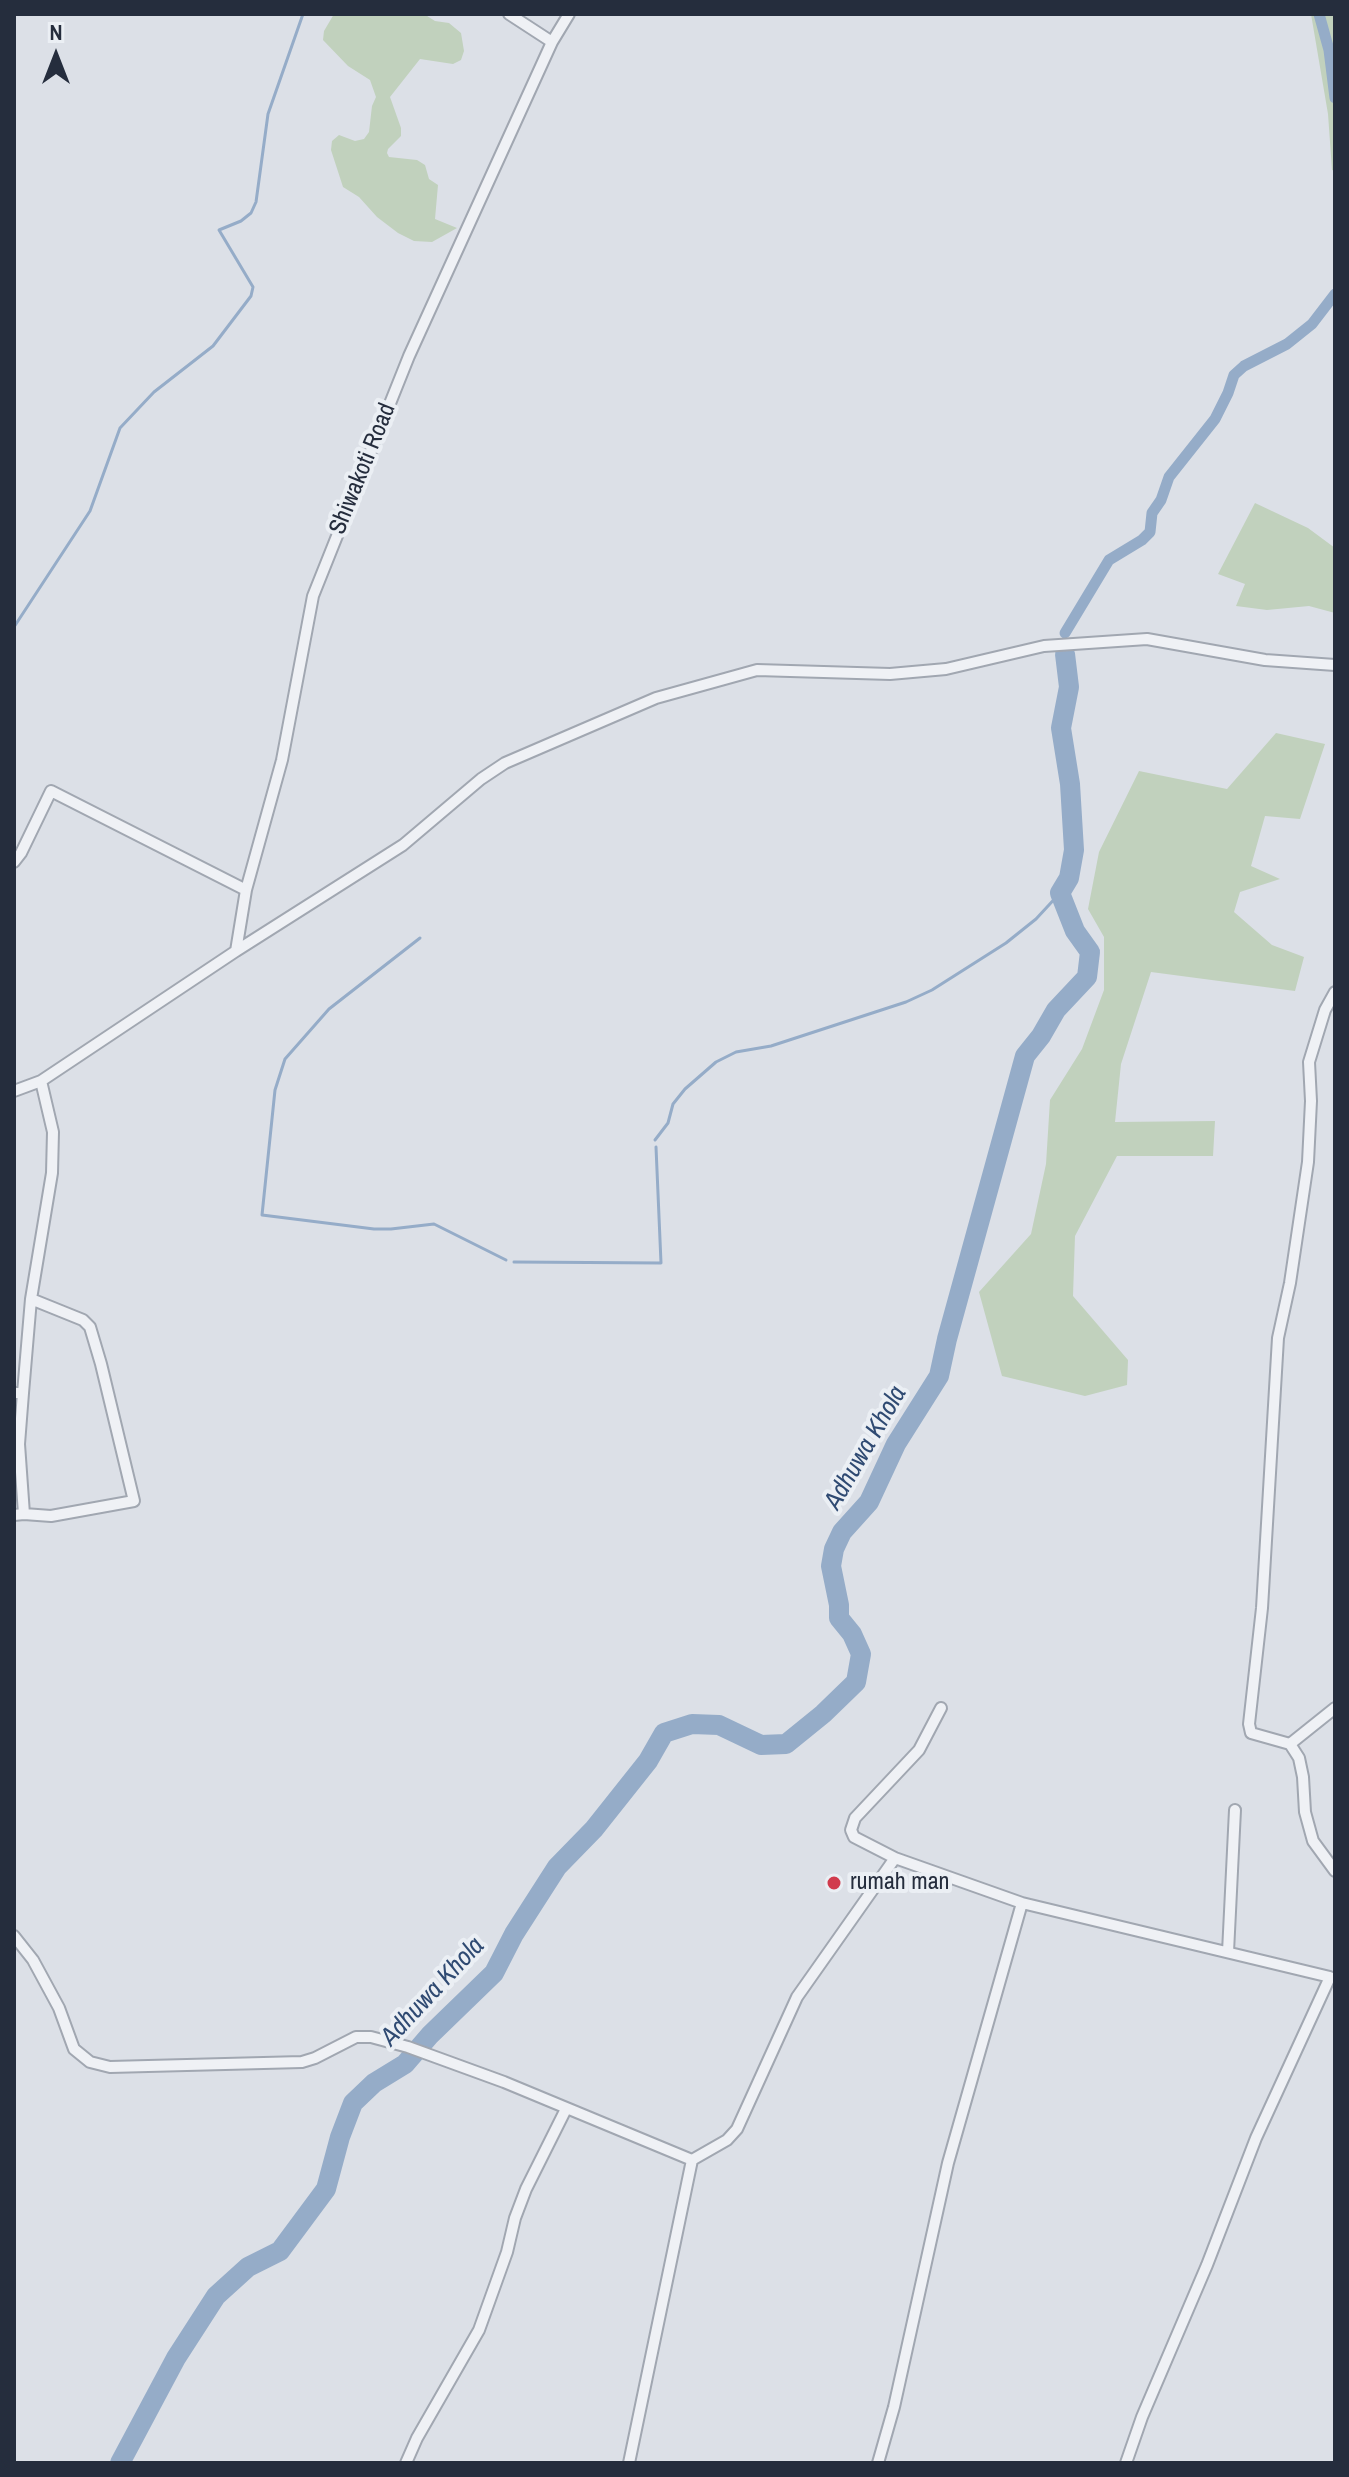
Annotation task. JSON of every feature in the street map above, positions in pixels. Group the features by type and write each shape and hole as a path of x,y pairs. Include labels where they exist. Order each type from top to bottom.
{"street":[{"path":"509,14 552,42"},
{"name":"Shiwakoti Road","path":"236,951 246,890 282,760 313,596 409,356 552,42 569,14"},
{"path":"14,1091 41,1081 236,951 403,845 481,779 505,763 656,698 757,670 890,674 946,669 1044,646 1147,639 1265,660 1335,665"},
{"path":"14,862 51,791 246,890"},
{"path":"1335,992 1325,1010 1309,1062 1308,1162 1290,1283 1278,1338 1262,1608 1249,1724 1251,1733 1290,1744 1299,1758 1305,1812 1313,1841 1335,1871"},
{"path":"31,1299 83,1320 90,1327 134,1501 51,1516 19,1515 19,1393 31,1299 52,1173 53,1132 41,1081"},
{"path":"941,1708 919,1750 855,1818 851,1830 854,1837 895,1858 1022,1903 1333,1974 1256,2138 1126,2463"},
{"path":"1290,1744 1335,1708"},
{"path":"1228,1952 1235,1810"},
{"path":"629,2463 692,2160 727,2140 737,2129 797,1997 895,1858"},
{"path":"878,2463 894,2407 944,2179 1022,1903"},
{"path":"14,1936 33,1960 53,1996 74,2049 90,2062 110,2067 302,2062 356,2037 371,2037 504,2082 692,2160"},
{"path":"406,2463 479,2330 526,2189 566,2109"}],"green space":[{"path":"334,14 424,14 435,21 449,23 461,33 464,51 461,60 453,64 420,59 390,97 401,136 388,149 389,157 417,160 425,165 429,179 438,185 435,219 457,228 432,242 414,241 398,233 377,217 359,197 343,187 331,150 332,141 339,135 355,141 364,139 369,132 376,97 370,80 348,66 323,40 324,31"},
{"path":"1311,14 1335,14 1335,171 1332,170 1328,114"},
{"path":"1255,503 1308,528 1335,548 1335,613 1309,606 1267,610 1236,606 1245,584 1218,574"},
{"path":"1276,733 1325,744 1300,819 1265,816 1251,866 1280,879 1240,892 1234,912 1272,945 1304,957 1295,991 1151,972 1121,1064 1115,1122 1215,1121 1213,1156 1117,1156 1075,1236 1073,1296 1128,1360 1127,1385 1085,1396 1002,1376 979,1292 1031,1234 1046,1164 1050,1100 1082,1049 1104,990 1104,937 1088,909 1099,852 1139,771 1227,789"}],"waterway":[{"path":"14,627 90,511 120,428 154,392 213,346 251,296 253,287 219,230 241,221 251,213 256,202 268,114 303,14"},
{"path":"1319,14 1329,50 1335,98"},
{"path":"1065,633 1109,560 1150,532 1152,513 1161,500 1169,477 1215,419 1234,375 1244,366 1287,344 1312,324 1335,294"},
{"name":"Adhuwa Khola","path":"120,2463 176,2358 216,2296 248,2267 280,2251 326,2189 353,2103 374,2083 405,2064 430,2035 494,1973 514,1934 557,1867 594,1829 648,1761 664,1733 692,1724 719,1725 761,1745 786,1744 856,1682 861,1654 852,1634 839,1618 831,1566 834,1549 842,1532 869,1502 896,1444 939,1376 1025,1056 1056,1010 1087,977 1090,952 1075,931 1060,893 1069,878 1074,850 1070,784 1061,728 1069,687 1065,654"},
{"path":"655,1140 668,1123 673,1104 716,1062 736,1052 771,1046 906,1002 932,990 1006,943 1036,919 1060,893"},
{"path":"420,938 329,1009 285,1059 275,1090 262,1215 374,1229 434,1224 506,1260"},
{"path":"514,1262 661,1263 656,1147"}],"place":[{"name":"rumah man","path":"834,1883"}]}
